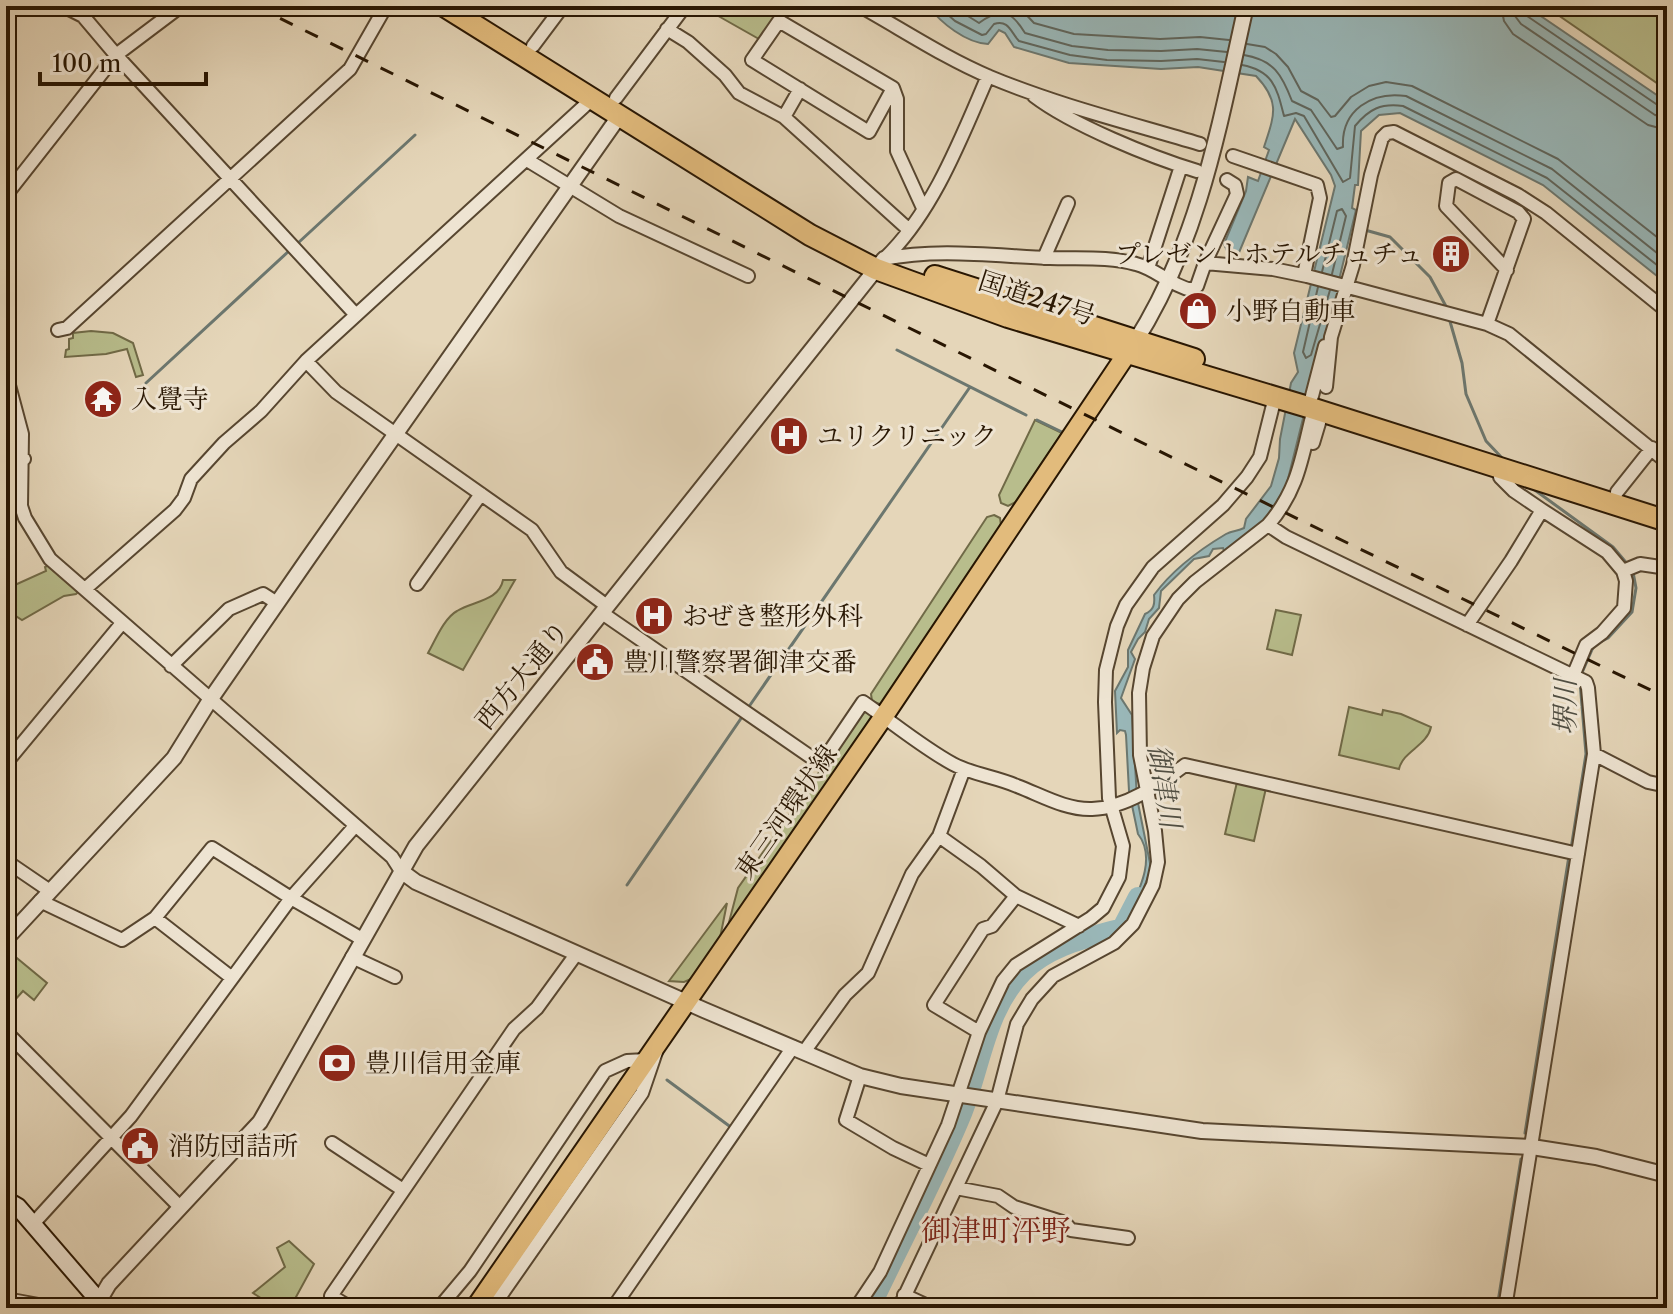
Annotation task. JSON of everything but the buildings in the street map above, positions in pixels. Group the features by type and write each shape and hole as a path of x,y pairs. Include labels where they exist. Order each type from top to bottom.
{"highway":[{"name":"国道247号","path":"444,6 592,99 618,107"},
{"name":"国道247号","path":"469,6 533,46 618,107 810,235 1008,317 1131,348 1276,393 1473,447 1667,508"},
{"name":"国道247号","path":"1315,403 1493,470 1532,478 1667,521"}],"main road":[{"name":"東三河環状線","path":"475,1308 884,716 1131,348"},
{"path":"6,1200 18,1207 98,1305"}],"street":[{"path":"63,6 83,16 356,315"},
{"path":"6,195 116,55 181,6"},
{"path":"58,330 67,328 350,69 386,6"},
{"path":"533,46 563,6"},
{"path":"6,939 174,758 277,603 571,187 667,29 685,6"},
{"path":"860,6 935,50 988,76 1029,91 1208,143"},
{"path":"1131,348 1169,283 1199,202 1208,143 1246,6"},
{"path":"893,88 869,132 752,60 779,21 893,88 897,99 897,151 923,208"},
{"path":"667,29 688,42 725,75 739,93 784,117 908,229"},
{"path":"880,264 923,208 947,169 988,76"},
{"path":"784,117 800,89"},
{"path":"1029,91 1053,110 1197,171"},
{"path":"85,589 175,510 184,498 191,479 224,443 261,411 306,361 592,99"},
{"path":"932,1308 902,1302 996,1101 1017,1024 1032,999 1053,976 1114,943 1133,924 1153,885 1158,862 1140,755 1139,693 1143,668 1153,636 1178,599 1268,525 1290,495 1315,403 1325,346 1331,337 1363,223 1371,175 1382,138 1394,132 1518,195 1546,213 1667,311"},
{"path":"1233,156 1317,185 1320,198 1305,275"},
{"path":"527,160 619,216 748,276"},
{"path":"1148,268 1181,166"},
{"path":"1487,324 1507,270 1524,219 1518,212 1456,179 1449,183 1446,206 1507,270"},
{"path":"880,264 903,255 1098,259 1148,268 1169,283 1191,290 1197,286 1237,194 1235,185 1227,180"},
{"path":"1044,258 1068,203"},
{"path":"1205,263 1305,275 1487,324 1522,342 1667,462"},
{"name":"西方大通り","path":"98,1305 109,1284 260,1122 416,846 880,264"},
{"path":"306,361 336,392 532,530 561,572 605,610 821,764 863,702 954,765 990,775 1054,802 1093,809 1113,805 1145,792 1185,765 1571,852"},
{"path":"6,374 22,434 21,506 50,559 396,861 401,871 416,882 860,1076 901,1086 1202,1131 1532,1147 1596,1157 1667,1175"},
{"path":"856,1308 880,1272 948,1125 979,1032 1003,981 1016,965 1103,908 1119,877 1123,846 1113,805 1106,670 1117,626 1126,605 1153,567 1223,505 1247,477 1260,457 1276,393"},
{"path":"1617,492 1652,448"},
{"path":"6,464 24,459"},
{"path":"1493,470 1514,491 1628,569"},
{"path":"417,584 481,494"},
{"path":"1467,625 1542,510"},
{"path":"1268,525 1286,537 1578,678 1588,688 1594,754 1571,852 1532,1147 1505,1308"},
{"path":"1628,569 1640,564 1667,568"},
{"path":"1578,678 1586,645 1602,633 1624,608 1628,569"},
{"path":"171,666 229,609 263,594 277,603"},
{"path":"6,763 122,623"},
{"path":"1594,754 1648,782 1667,786"},
{"path":"613,1308 799,1050 845,995 868,973 912,874 939,836 964,769"},
{"path":"32,1225 112,1140 291,898 355,826"},
{"path":"939,836 1016,896 1079,926"},
{"path":"6,861 45,896 122,940 155,918 212,848 362,939"},
{"path":"979,1032 934,1005 983,929 992,926 1016,896"},
{"path":"155,918 232,978"},
{"path":"351,1308 331,1296 514,1029 537,1008 577,953"},
{"path":"352,957 395,977"},
{"path":"6,1032 180,1207"},
{"path":"492,1308 642,1093 659,1041"},
{"path":"439,1308 470,1271 605,1071 627,1061 646,1060"},
{"path":"860,1076 846,1120 929,1165"},
{"path":"332,1143 403,1190"},
{"path":"956,1188 998,1196 1014,1207 1065,1223 1071,1230 1128,1238"},
{"path":"6,1299 55,1308"}],"green space":[{"path":"718,6 755,6 775,18 759,39 713,13"},
{"path":"1545,6 1667,6 1667,90"},
{"path":"73,333 113,333 133,343 143,375 136,377 127,349 65,357"},
{"path":"1035,420 1062,433 1016,502 1008,506 1001,503 999,495"},
{"path":"994,515 1000,518 1001,526 882,705 872,701 871,694 987,517"},
{"path":"51,564 80,590 22,620 11,613 6,616 6,589 46,571 45,567"},
{"path":"503,580 515,580 463,670 428,653 452,614 491,596 501,587"},
{"path":"1276,610 1301,615 1292,655 1267,649"},
{"path":"1349,707 1382,715 1383,710 1401,714 1431,727 1429,734 1405,758 1399,769 1339,755"},
{"path":"864,708 875,715 728,926 738,888"},
{"path":"1237,782 1266,788 1254,841 1225,834"},
{"path":"727,903 720,938 691,979 669,981"},
{"path":"12,954 47,983 34,1000 23,991 6,1010 6,963"},
{"path":"289,1241 314,1264 290,1308 276,1308 253,1293 285,1267 277,1248"}],"water":[{"path":"928,6 1526,6 1667,102 1667,284 1543,185 1400,113 1379,115 1361,131 1358,185 1355,185 1352,208 1356,210 1337,301 1317,362 1286,487 1264,522 1225,554 1223,548 1213,549 1209,556 1194,559 1161,591 1159,608 1149,619 1145,632 1131,652 1135,659 1121,698 1132,715 1137,798 1151,868 1137,907 1123,926 1142,880 1146,856 1129,791 1126,735 1125,731 1117,733 1115,691 1128,667 1128,650 1145,614 1153,606 1154,595 1196,553 1226,534 1244,528 1246,519 1271,486 1279,458 1291,383 1298,372 1294,353 1335,186 1295,119 1238,255 1228,253 1224,244 1246,191 1248,177 1258,181 1269,150 1264,147 1272,118 1272,102 1256,76 1198,67 1161,69 1069,63 1014,47 1005,33 999,30 988,44 971,40 947,25"}],"waterway":[{"path":"298,243 415,135"},
{"name":"堺川","path":"1365,230 1390,237 1430,277 1448,310"},
{"path":"146,383 290,250"},
{"name":"堺川","path":"1449,318 1462,363 1466,394 1486,441 1504,460"},
{"path":"897,350 1026,415"},
{"path":"748,708 970,387"},
{"path":"1037,420 1062,432"},
{"name":"堺川","path":"1532,488 1613,547 1629,566"},
{"name":"堺川","path":"1581,675 1594,645 1608,638 1632,612 1636,588 1633,572"},
{"name":"堺川","path":"1571,849 1586,754 1580,682"},
{"path":"627,885 742,717"},
{"name":"堺川","path":"1525,1133 1569,856"},
{"name":"御津川","path":"870,1308 951,1140 968,1098 985,1040 1010,987 1033,963 1045,956 1069,944 1122,928 1138,897"},
{"path":"667,1080 732,1128"},
{"name":"堺川","path":"1497,1308 1521,1159"}],"railway":[{"path":"255,6 1667,698"}],"place":[{"name":"プレゼントホテルチュチュ","path":"1451,254"},
{"name":"小野自動車","path":"1198,311"},
{"name":"入覺寺","path":"103,399"},
{"name":"ユリクリニック","path":"789,436"},
{"name":"おぜき整形外科","path":"654,616"},
{"name":"豊川警察署御津交番","path":"595,662"},
{"name":"豊川信用金庫","path":"337,1063"},
{"name":"消防団詰所","path":"140,1146"}],"district":[{"name":"御津町泙野","path":"996,1231"}]}
